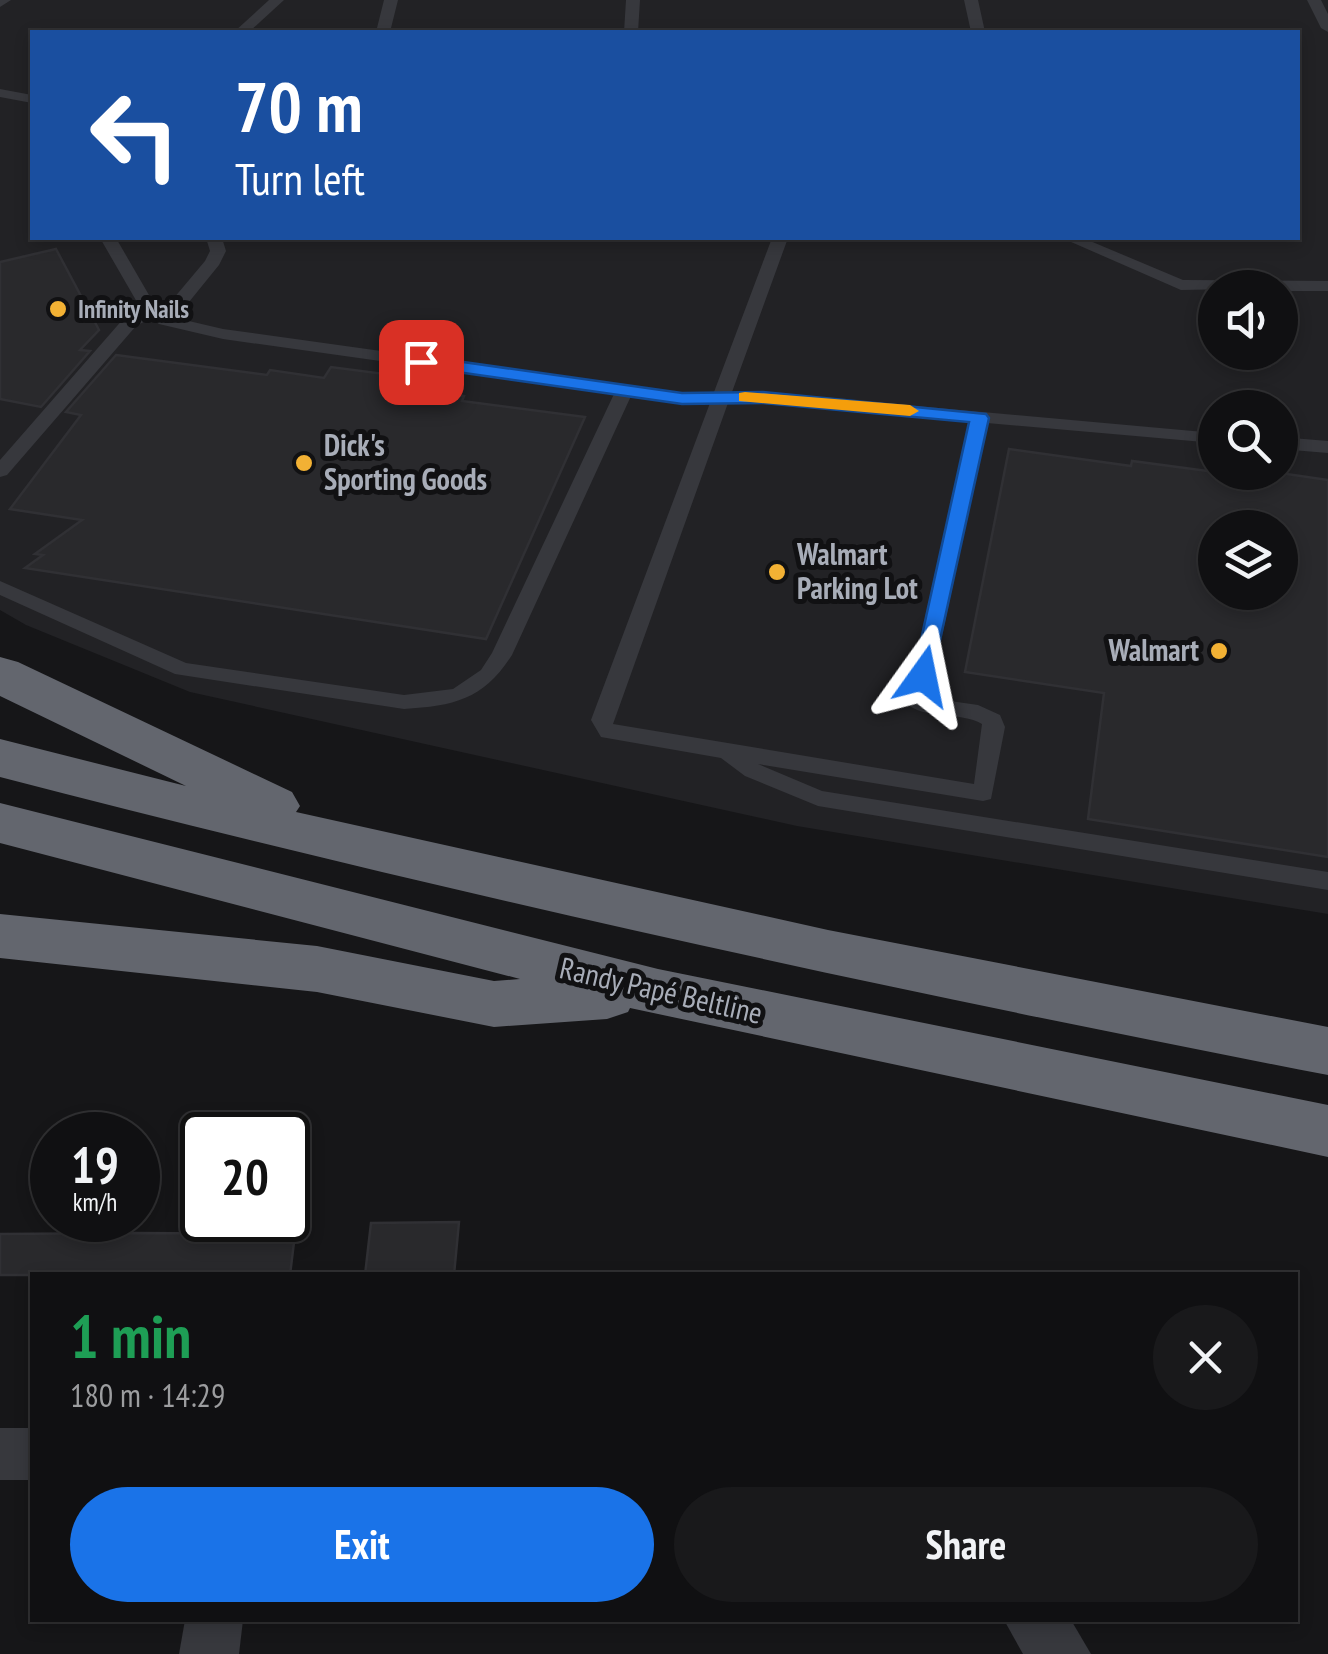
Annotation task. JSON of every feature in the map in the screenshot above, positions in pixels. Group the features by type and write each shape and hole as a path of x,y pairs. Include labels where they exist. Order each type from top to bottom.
{"highway":[{"path":"0,674 60,706 210,772 346,845"},
{"path":"0,758 346,845 1084,1006 1328,1050"},
{"name":"Randy Papé Beltline","path":"0,822 658,992 1328,1130"},
{"path":"0,936 318,970 494,1004 658,992"}],"street":[{"path":"0,1454 30,1454"},
{"path":"209,1654 214,1622"},
{"path":"1034,1622 1060,1654"}],"lane":[{"path":"242,30 277,0"},
{"path":"384,30 391,0"},
{"path":"631,30 634,0"},
{"path":"971,0 978,30"},
{"path":"1314,0 1328,28"},
{"path":"0,93 30,99"},
{"path":"109,240 158,315 223,334 682,398 763,397 1198,437"},
{"path":"0,471 9,455 130,322 158,315 213,262 218,251 215,240"},
{"path":"779,240 602,720 609,732 983,793"},
{"path":"1075,240 1181,285 1328,286"},
{"path":"0,587 191,671 404,702 449,698 488,675 502,655 626,390"},
{"path":"978,825 992,720 978,712 918,703 980,418"},
{"path":"1298,446 1328,448"},
{"path":"724,751 753,771 818,798 1328,881"}],"shaded area":[{"path":"0,0 1328,0 1328,914 797,826 190,692 26,625 0,610"}],"building":[{"path":"56,249 99,330 80,350 90,351 41,407 0,399 0,262"},
{"name":"Dick's Sporting Goods","path":"116,355 267,375 270,370 324,378 331,367 415,378 409,388 464,396 462,401 585,417 486,639 25,568 43,555 35,554 82,520 10,509 81,415 66,412"},
{"name":"Walmart","path":"1009,449 1131,466 1132,461 1198,470 1198,490 1298,490 1298,476 1328,480 1328,857 1088,819 1104,693 965,672"},
{"path":"459,1222 454,1272 365,1272 371,1223"},
{"path":"160,1233 180,1233 180,1242 294,1242 290,1272 0,1275 0,1234 30,1234 30,1242 160,1242"}],"slow traffic":[{"path":"745,397 910,411"}],"place":[{"name":"Infinity Nails","path":"58,309"},
{"name":"Dick's Sporting Goods","path":"304,463"},
{"name":"Walmart Parking Lot","path":"777,572"},
{"name":"Walmart","path":"1219,651"}],"route":[{"path":"421,362 682,398 763,397 980,418 923,676"}]}
